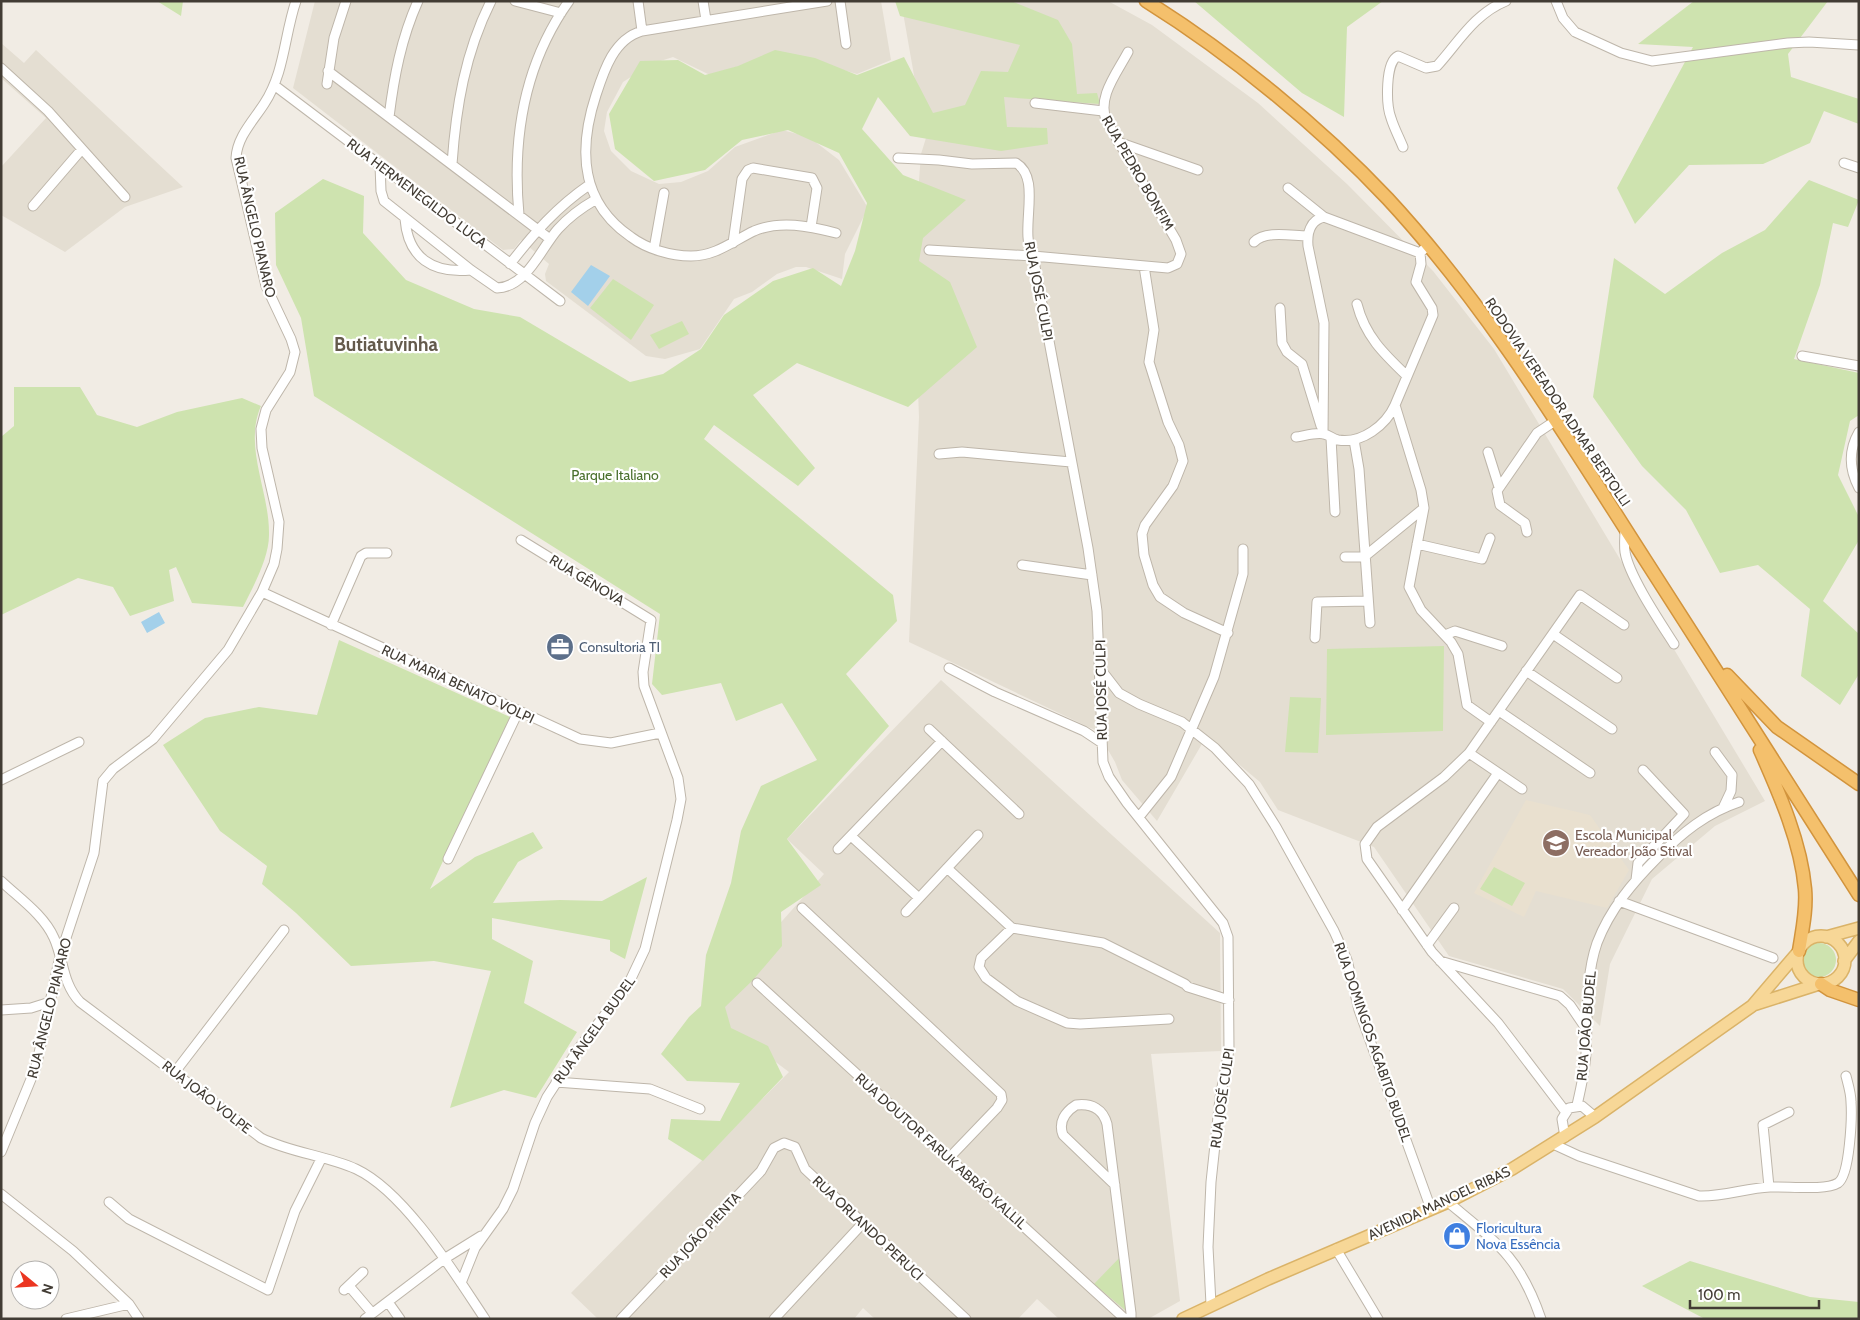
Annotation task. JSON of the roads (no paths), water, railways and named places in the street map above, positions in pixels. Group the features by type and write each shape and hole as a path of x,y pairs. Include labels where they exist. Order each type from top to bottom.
{"highway":[{"name":"RODOVIA VEREADOR ADMAR BERTOLLI","path":"1146,1 1209,45 1296,113 1351,162 1390,201 1423,249 1504,344 1625,528 1859,896"},
{"path":"1698,643 1757,708 1777,727 1859,784"},
{"path":"1740,707 1777,791 1799,860 1805,898 1799,951"},
{"path":"1821,984 1830,990 1859,1000"}],"main road":[{"path":"1826,937 1859,928"},
{"path":"1820,936 1826,937 1840,945 1844,961 1843,968 1834,979 1821,984 1806,979 1801,973 1797,958 1799,951 1807,940 1820,936"},
{"path":"1844,961 1859,942"},
{"name":"AVENIDA MANOEL RIBAS","path":"1184,1319 1210,1304 1448,1202 1492,1181 1595,1117 1752,1006 1799,951"},
{"name":"AVENIDA MANOEL RIBAS","path":"1752,1006 1821,984"}],"street":[{"name":"RUA ÂNGELO PIANARO","path":"1,1152 36,1067 60,956 94,853 104,781 113,770 153,739 217,664 240,633 262,592 274,564 279,535 277,509 262,448 261,429 266,410 293,366 295,352 266,286 236,158 240,139 274,85 282,63 296,1"},
{"path":"327,84 334,38 346,1"},
{"path":"389,117 398,58 418,1"},
{"path":"452,164 456,116 465,70 476,33 491,1"},
{"path":"515,1 561,13"},
{"path":"518,215 516,158 521,116 539,54 569,1"},
{"path":"638,1 642,31"},
{"path":"703,1 706,20"},
{"path":"827,1 770,6 642,31 622,41 610,60 598,88 587,134 586,162 589,185 595,200 603,212 637,242 654,249 692,256 715,252 767,227 792,225 836,233"},
{"path":"840,1 846,44"},
{"path":"1403,147 1389,110 1389,73 1392,61 1398,56 1426,68 1436,66 1474,22 1490,9 1506,1"},
{"path":"1556,1 1563,18 1575,32 1621,53 1652,61 1788,43 1809,42 1859,45"},
{"name":"RUA PEDRO BONFIM","path":"1128,52 1106,93 1103,111 1118,142 1180,248 1179,261 1173,267 1144,266"},
{"path":"1,68 48,112 125,197"},
{"path":"328,71 550,239"},
{"name":"RUA HERMENEGILDO LUCA","path":"274,85 560,302"},
{"path":"1035,103 1103,111"},
{"path":"1118,142 1198,170"},
{"path":"33,206 82,149"},
{"name":"RUA JOSÉ CULPI","path":"898,158 972,164 1009,162 1022,166 1028,182 1029,249 1034,256 1092,575 1099,624 1102,671 1103,762 1109,777 1138,817 1223,923 1228,937 1229,1058 1217,1120 1209,1217 1208,1270 1210,1304"},
{"path":"1844,163 1859,168"},
{"path":"380,165 382,196 390,206 471,270 498,288 511,285 524,274 570,216 595,200"},
{"path":"733,243 742,179 748,170 753,168 812,178 817,188 811,227"},
{"path":"510,264 537,229 562,205 589,185"},
{"path":"1288,188 1324,217 1423,249 1416,282 1432,308 1433,315 1395,405 1389,416 1378,426 1354,440 1327,436 1296,437"},
{"path":"654,249 664,192"},
{"path":"1324,217 1316,220 1308,236 1324,324 1327,436 1335,512"},
{"path":"405,219 409,241 422,258 440,269 471,270"},
{"path":"1254,242 1259,238 1269,236 1308,236"},
{"path":"929,250 1034,256 1144,266 1154,330 1149,362 1168,422 1179,444 1183,461 1173,486 1145,525 1142,534 1144,555 1152,585 1160,597 1184,613 1228,633"},
{"path":"1357,304 1362,323 1371,338 1407,376"},
{"path":"1280,308 1282,343 1287,352 1302,364 1327,436"},
{"path":"1802,356 1859,366"},
{"path":"1395,405 1422,490 1424,508 1409,587 1421,610 1444,635 1458,654 1467,705 1491,722"},
{"path":"1527,532 1525,522 1503,507 1497,498 1499,487 1537,433 1555,421"},
{"path":"1859,432 1850,458 1851,470 1859,488"},
{"path":"1354,440 1359,469 1370,623"},
{"path":"939,454 956,452 1071,462"},
{"path":"1488,452 1499,487"},
{"path":"1345,557 1364,557 1424,508"},
{"path":"1625,528 1624,547 1627,559 1650,604 1674,644"},
{"path":"1417,544 1482,559 1490,538"},
{"name":"RUA GÊNOVA","path":"521,540 651,620"},
{"path":"1138,817 1171,777 1219,663 1243,574 1243,549"},
{"path":"331,625 361,556 366,552 387,553"},
{"path":"1022,565 1092,575"},
{"name":"RUA MARIA BENATO VOLPI","path":"262,592 518,712 591,743 611,743 660,733"},
{"path":"1565,1137 1562,1125 1565,1111 1504,1030 1427,945 1367,858 1365,844 1377,827 1444,777 1469,753 1580,594 1624,625"},
{"path":"1314,638 1317,602 1367,601"},
{"name":"RUA ÂNGELA BUDEL","path":"461,1283 483,1234 508,1200 540,1111 556,1082 583,1041 628,985 641,961 647,942 681,799 678,778 660,733 643,679 651,620"},
{"path":"1444,635 1456,631 1502,646"},
{"path":"1553,634 1617,678"},
{"path":"949,668 1000,694 1084,731 1102,742"},
{"name":"RUA DOMINGOS AGABITO BUDEL","path":"1102,671 1112,686 1128,699 1172,717 1192,729 1226,757 1242,776 1284,841 1342,947 1352,975 1359,1010 1431,1209"},
{"path":"1526,671 1612,729"},
{"path":"1498,711 1590,773"},
{"path":"448,859 518,712"},
{"path":"930,729 1019,814"},
{"path":"838,849 942,741"},
{"path":"1,780 79,742"},
{"path":"1715,752 1732,776 1730,791 1724,808"},
{"path":"1469,753 1522,789"},
{"path":"1636,880 1638,863 1684,814 1643,770"},
{"path":"1402,910 1498,773"},
{"name":"RUA JOÃO BUDEL","path":"1577,1105 1585,1065 1588,990 1593,959 1603,930 1619,902 1636,880 1690,828 1724,808 1739,802"},
{"path":"906,912 978,835"},
{"path":"851,836 919,898"},
{"path":"947,868 1012,928 1103,943 1197,991 1229,998"},
{"name":"RUA JOÃO VOLPE","path":"1,881 48,928 60,956 65,979 80,1002 175,1072 233,1119 261,1138 285,1149 355,1169 376,1182 408,1213 444,1259 485,1319"},
{"path":"1619,902 1773,958"},
{"path":"802,908 999,1090 1002,1100 997,1108 949,1158"},
{"path":"1427,945 1454,908"},
{"path":"1012,928 981,958 978,967 986,978 1024,1004 1073,1024 1169,1019"},
{"path":"175,1072 284,930"},
{"path":"1439,960 1560,996 1570,1005 1587,1031"},
{"name":"RUA DOUTOR FARUK ABRÃO KALLIL","path":"757,983 1125,1319"},
{"path":"1,1010 31,1008 50,1002"},
{"path":"1553,1144 1579,1156 1699,1196 1712,1196 1769,1187 1827,1186 1838,1183 1843,1178 1846,1167 1852,1103 1846,1076"},
{"path":"556,1082 650,1089 700,1109"},
{"path":"1115,1185 1066,1141 1061,1129 1067,1112 1076,1105 1091,1105 1102,1113 1107,1124 1115,1185 1131,1319"},
{"path":"1565,1111 1577,1105 1586,1108 1595,1117"},
{"path":"1769,1187 1763,1125 1789,1112"},
{"name":"RUA ORLANDO PERUCI","path":"774,1148 784,1143 796,1147 805,1169 966,1319"},
{"name":"RUA JOÃO PIENTA","path":"621,1319 761,1170 774,1148"},
{"path":"109,1202 129,1219 268,1290 295,1211 321,1159"},
{"path":"1,1194 53,1234 129,1304 139,1319"},
{"path":"1448,1202 1500,1246 1512,1260 1524,1276 1541,1319"},
{"path":"774,1319 863,1223"},
{"path":"364,1272 346,1288 369,1316 444,1259 483,1234"},
{"path":"1336,1249 1378,1319"},
{"path":"388,1302 400,1319"},
{"path":"66,1319 129,1304"}],"water":[{"path":"591,265 610,276 588,306 571,292"},
{"path":"159,612 165,623 147,633 141,622"}],"place":[{"name":"Consultoria TI","path":"560,647"},
{"name":"Escola Municipal Vereador João Stival","path":"1556,843"},
{"name":"Floricultura Nova Essência","path":"1457,1236"}],"district":[{"name":"Butiatuvinha","path":"386,344"}],"park label":[{"name":"Parque Italiano","path":"615,475"}]}
